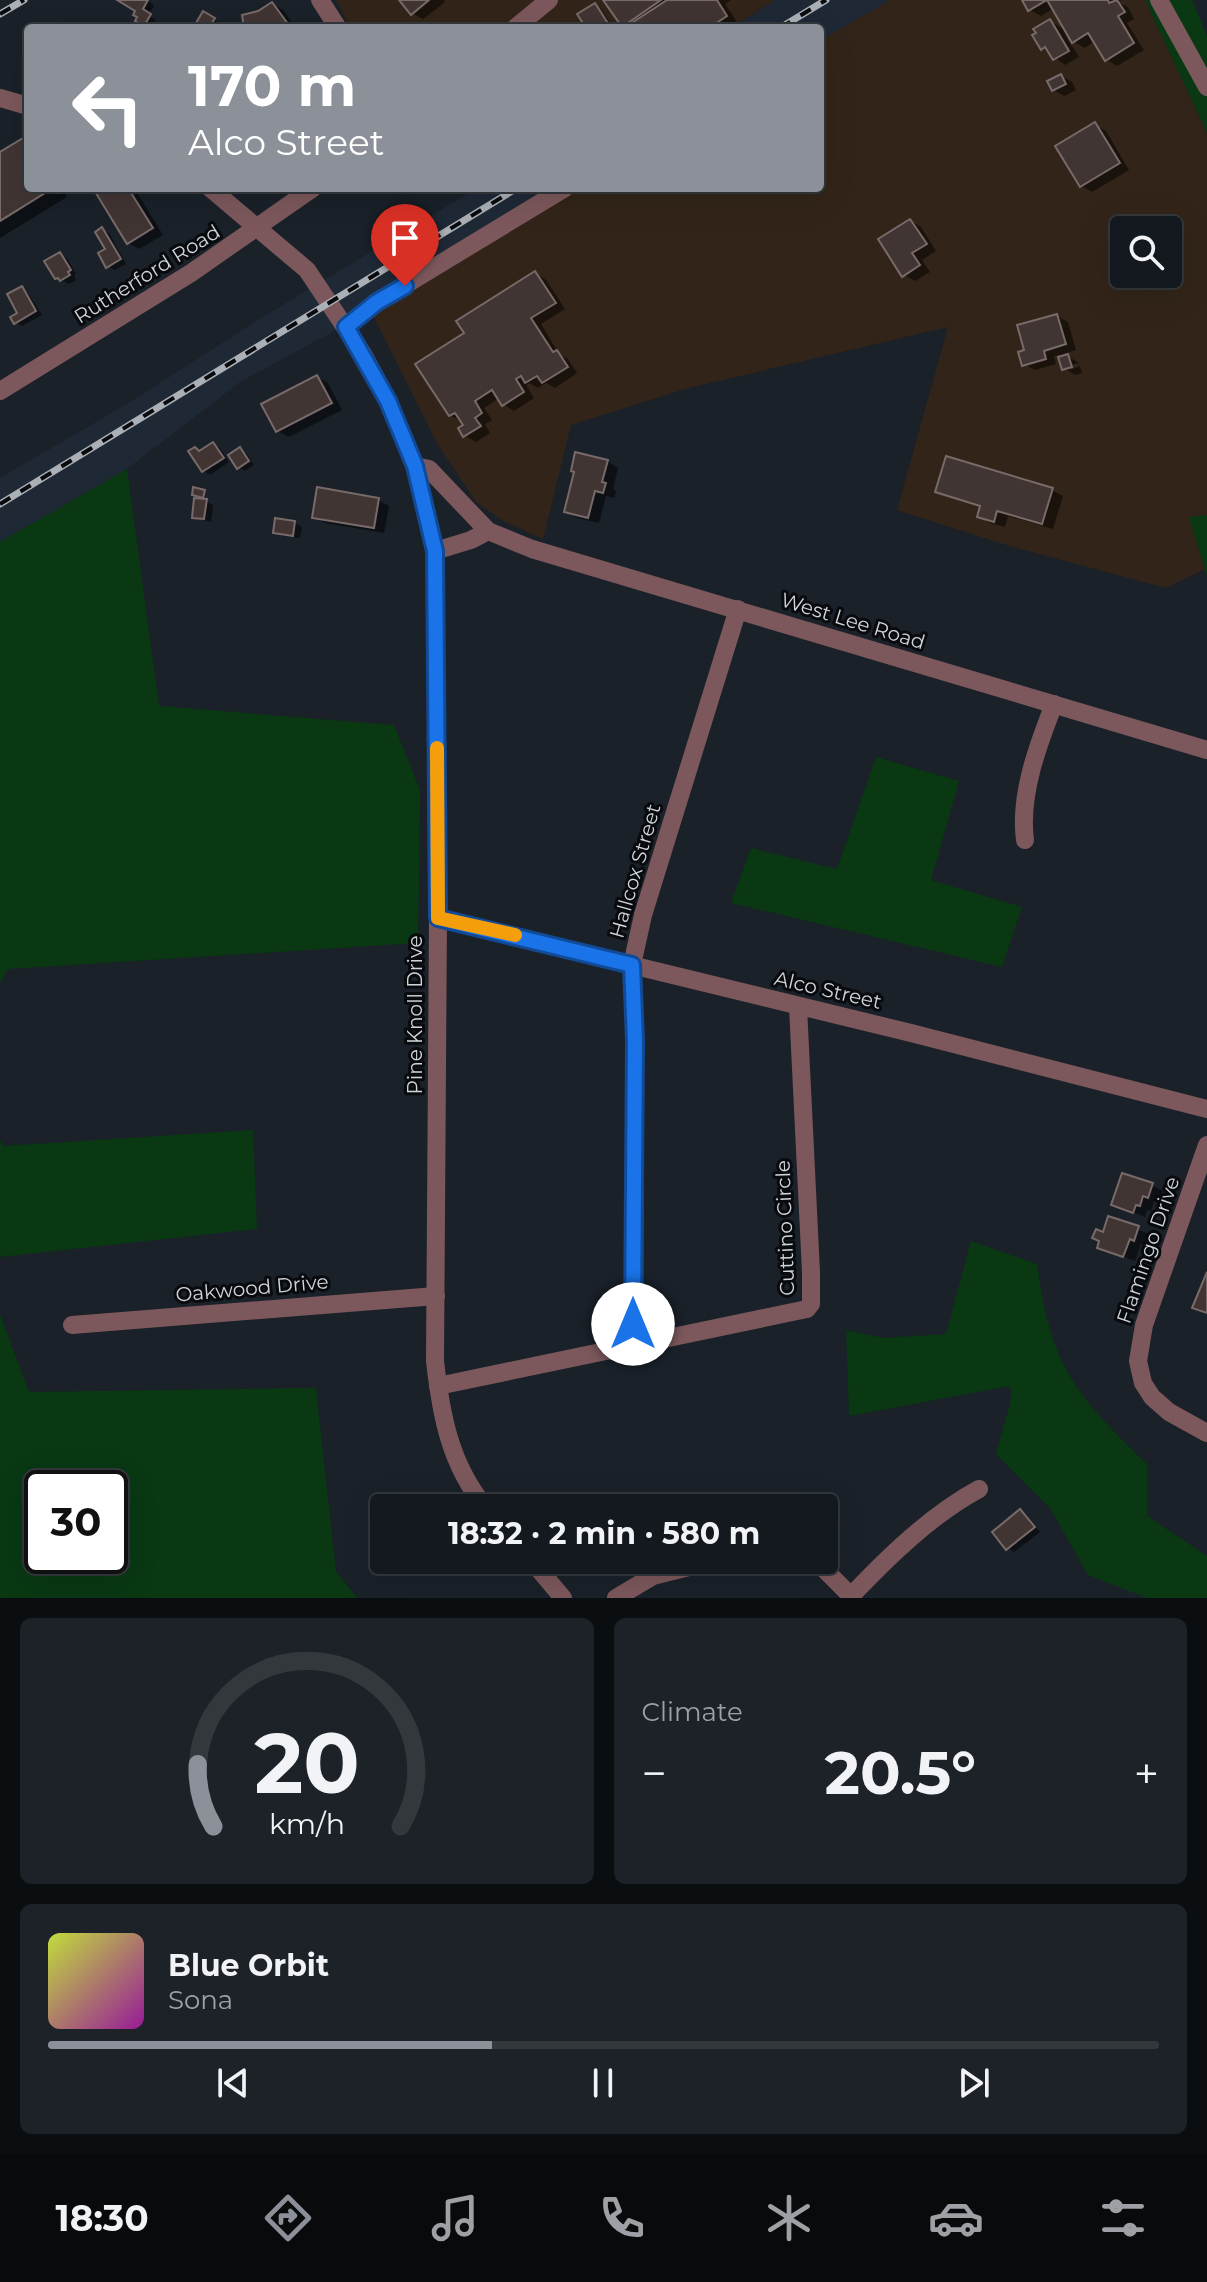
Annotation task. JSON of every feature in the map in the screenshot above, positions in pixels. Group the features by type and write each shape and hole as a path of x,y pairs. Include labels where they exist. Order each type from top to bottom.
{"street":[{"path":"320,0 335,24"},
{"path":"520,24 549,0"},
{"path":"1159,0 1207,87"},
{"path":"0,98 24,105"},
{"name":"Pine Knoll Drive","path":"215,192 307,270 346,327 388,401 415,466 435,551 438,1386 441,1411 457,1464 477,1494"},
{"name":"Rutherford Road","path":"0,391 191,273 308,192"},
{"path":"346,327 377,302 558,192"},
{"name":"West Lee Road","path":"415,466 429,469 488,531 532,549 1207,750"},
{"path":"435,551 471,540 488,531"},
{"name":"Hallcox Street","path":"634,1345 635,1041 632,965 643,915 738,609"},
{"path":"1025,840 1022,819 1027,794 1042,735 1054,704"},
{"name":"Alco Street","path":"438,918 911,1033 1207,1109"},
{"name":"Cuttino Circle","path":"438,1386 807,1309 811,1304 798,1007"},
{"name":"Flamingo Drive","path":"1207,1145 1144,1325 1138,1361 1143,1383 1152,1397 1169,1412 1207,1433"},
{"name":"Oakwood Drive","path":"72,1325 436,1296"},
{"path":"829,1574 852,1597 875,1571 950,1507 979,1489"},
{"path":"543,1574 563,1598"},
{"path":"616,1598 661,1574"}],"shaded area":[{"path":"336,0 775,0 737,24 348,24"},
{"path":"775,0 890,0 824,39 824,24 738,24"},
{"path":"890,0 1145,0 1207,133 1207,515 1190,517 1205,569 1166,588 1006,545 897,510 948,327 685,389 571,425 543,539 503,521 476,502 438,445 371,311 565,192 824,192 824,39"},
{"path":"470,192 565,192 371,311 240,382 127,469 0,542 0,478 132,401 261,318"}],"green space":[{"path":"1145,0 1192,0 1207,36 1207,133"},
{"path":"127,469 159,706 394,725 420,790 418,943 8,969 0,983 0,542"},
{"path":"1207,515 1207,576 1189,517"},
{"path":"876,757 959,781 931,880 1022,907 1002,967 731,903 751,848 837,869"},
{"path":"253,1130 257,1229 0,1257 0,1140 3,1146"},
{"path":"971,1241 1037,1264 1050,1329 1064,1365 1090,1405 1147,1464 1147,1516 1207,1556 1207,1598 1147,1598 1088,1575 1050,1508 996,1454 1011,1400 1010,1386 849,1416 846,1330 883,1338 946,1334"},
{"path":"0,1314 29,1392 316,1388 336,1572 358,1598 0,1598"}],"building":[{"path":"117,0 148,0 143,9 151,14 145,24 135,21 135,11"},
{"path":"399,0 429,0 411,15"},
{"path":"603,0 661,0 626,24 620,24"},
{"path":"667,0 717,0 727,16 715,24 630,24"},
{"path":"1022,0 1047,0 1028,11"},
{"path":"1047,0 1108,0 1109,3 1117,0 1125,12 1118,16 1134,43 1105,61 1088,33 1072,43"},
{"path":"272,2 288,24 243,24 242,15 258,11"},
{"path":"595,3 608,24 583,24 577,14"},
{"path":"203,11 215,18 211,24 195,24"},
{"path":"1050,19 1069,51 1053,60 1045,47 1041,50 1032,35 1036,33 1033,29"},
{"path":"1061,74 1066,84 1052,91 1047,81"},
{"path":"1095,122 1120,163 1080,187 1055,146"},
{"path":"24,137 24,192 47,192 0,221 0,152"},
{"path":"95,192 130,192 153,228 127,244"},
{"path":"910,219 927,244 912,253 920,265 902,277 878,239"},
{"path":"102,227 121,259 106,268 98,253 105,249 95,232"},
{"path":"60,252 71,270 68,272 70,275 60,281 55,279 44,261"},
{"path":"535,271 556,303 531,318 553,352 557,350 568,367 542,383 537,376 525,383 521,376 516,379 524,392 502,406 492,390 475,401 482,413 475,418 481,426 463,437 458,428 463,425 455,413 449,416 415,364 464,333 456,321"},
{"path":"22,286 36,311 14,324 10,317 17,313 7,294"},
{"path":"1057,314 1066,344 1044,351 1046,359 1022,366 1018,352 1024,350 1017,325"},
{"path":"1068,354 1072,367 1062,370 1058,357"},
{"path":"317,375 332,403 276,432 261,404"},
{"path":"213,442 224,458 202,472 188,451 195,447 199,451"},
{"path":"240,447 249,461 237,469 228,455"},
{"path":"575,452 608,460 602,482 606,483 603,493 595,491 588,518 564,512 574,472 571,471"},
{"path":"946,456 1053,488 1042,524 997,511 994,522 977,517 980,506 935,492"},
{"path":"193,487 205,490 203,498 192,495"},
{"path":"317,487 379,498 374,528 312,518"},
{"path":"194,498 207,499 204,519 192,518"},
{"path":"275,518 295,521 293,536 273,533"},
{"path":"1122,1173 1153,1183 1148,1198 1143,1196 1140,1206 1136,1205 1133,1213 1111,1205"},
{"path":"1108,1216 1139,1226 1134,1241 1130,1239 1123,1257 1097,1248 1099,1241 1092,1238 1096,1229 1103,1232"},
{"path":"1207,1272 1207,1313 1192,1308"},
{"path":"1020,1509 1035,1527 1006,1550 992,1532"}],"railway":[{"path":"0,14 24,0"},
{"path":"787,24 826,0"},
{"path":"0,504 510,192"}],"slow traffic":[{"path":"437,748 438,918 515,935"}],"route":[{"path":"405,286 377,302 346,327 388,401 415,466 435,551 438,918 632,965 635,1041 633,1324"}]}
